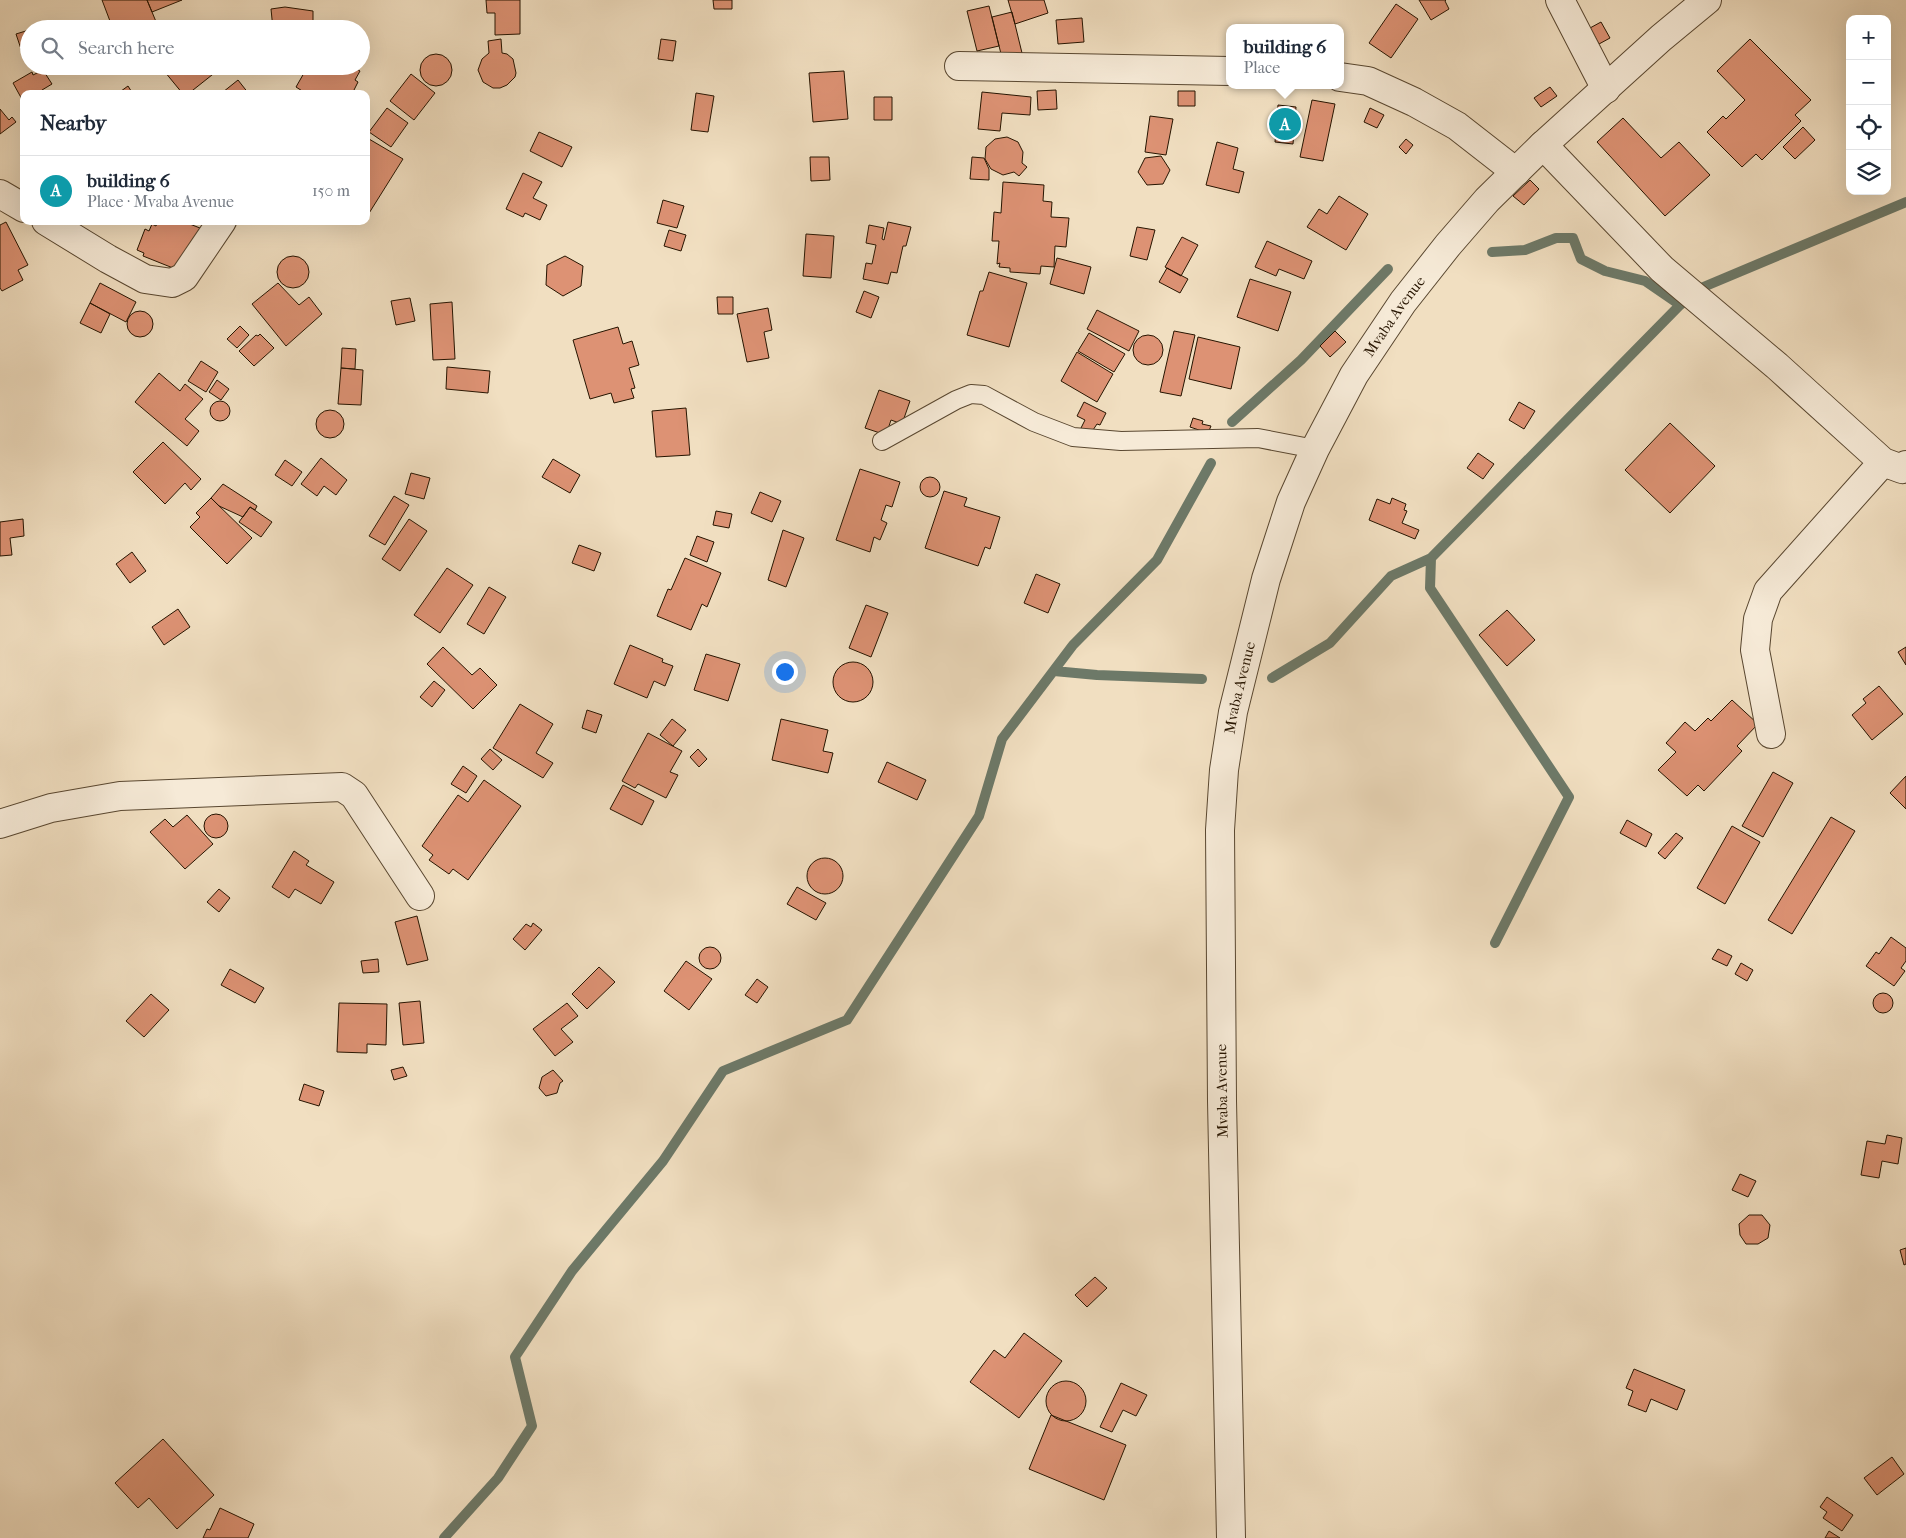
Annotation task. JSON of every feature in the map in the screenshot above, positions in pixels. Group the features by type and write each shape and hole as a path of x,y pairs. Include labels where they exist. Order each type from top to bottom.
{"street":[{"path":"1560,0 1606,89"},
{"name":"Mvaba Avenue","path":"1232,1538 1219,884 1220,830 1223,787 1233,712 1266,579 1291,502 1315,449 1354,375 1403,302 1487,200 1543,145 1661,38 1708,0"},
{"path":"959,66 1226,71"},
{"path":"1344,78 1368,81 1414,102 1457,126 1516,172"},
{"path":"1543,145 1656,262 1680,284 1894,463 1768,591 1758,619 1755,650 1771,734"},
{"path":"0,194 20,206"},
{"path":"53,225 145,279 172,283 184,277 219,225"},
{"path":"0,824 51,808 120,796 342,787 354,795 420,896"}],"lane":[{"path":"882,441 956,400 971,394 984,395 1034,422 1073,437 1121,440 1258,438 1315,449"}],"building":[{"path":"102,0 147,0 155,20 110,20"},
{"path":"147,0 182,0 152,12"},
{"path":"486,0 520,0 520,34 495,35 495,13 487,13"},
{"path":"713,0 732,0 732,9 714,9"},
{"path":"1008,0 1044,0 1048,13 1015,24"},
{"path":"1419,0 1446,0 1449,9 1431,20"},
{"path":"1396,4 1418,19 1391,58 1369,43"},
{"path":"989,6 999,46 977,51 967,11"},
{"path":"285,7 313,11 313,20 272,20 271,9"},
{"path":"1012,12 1022,53 1002,58 992,17"},
{"path":"1082,18 1084,42 1058,44 1056,20"},
{"path":"1601,22 1610,38 1599,44 1590,28"},
{"path":"20,33 20,46 16,34"},
{"path":"501,39 502,53 507,54 513,59 516,73 515,77 507,85 493,88 483,82 478,70 482,59 489,53 488,41"},
{"path":"661,39 676,41 673,61 658,59"},
{"path":"1750,39 1811,100 1795,115 1801,121 1762,160 1756,154 1742,167 1707,132 1723,116 1726,119 1745,100 1717,71"},
{"path":"436,54 442,55 447,59 451,64 451,76 447,81 442,85 436,86 430,85 425,81 421,76 420,70 421,64 425,59 430,55"},
{"path":"844,71 848,119 813,122 809,73"},
{"path":"411,74 435,93 414,120 390,101"},
{"path":"27,75 46,75 52,84 42,90 20,90 20,96 13,83"},
{"path":"167,75 212,75 193,90 180,90"},
{"path":"303,75 358,75 355,80 358,82 354,90 301,90 296,87"},
{"path":"238,80 246,90 226,90"},
{"path":"128,86 130,90 122,90"},
{"path":"1550,87 1557,96 1541,107 1534,98"},
{"path":"1056,90 1057,109 1038,110 1037,91"},
{"path":"1178,91 1195,91 1195,106 1178,106"},
{"path":"982,92 1031,97 1030,115 1002,113 1000,131 978,129"},
{"path":"696,93 714,96 708,132 691,130"},
{"path":"874,97 892,97 892,120 874,120"},
{"path":"1312,100 1335,104 1323,161 1300,157"},
{"path":"1278,105 1296,107 1293,144 1275,142"},
{"path":"387,108 408,123 391,147 370,133"},
{"path":"1370,108 1384,115 1377,128 1364,122"},
{"path":"0,109 9,120 12,117 16,122 0,134"},
{"path":"1150,116 1173,119 1166,155 1145,152"},
{"path":"1623,118 1661,158 1679,142 1710,175 1665,216 1597,142"},
{"path":"1803,127 1815,140 1795,159 1783,147"},
{"path":"539,132 572,147 562,167 530,151"},
{"path":"1007,137 1018,142 1023,152 1022,163 1027,167 1019,176 1014,172 1003,175 991,169 985,159 986,147 995,139"},
{"path":"1406,139 1413,145 1406,154 1399,147"},
{"path":"370,140 403,159 370,212"},
{"path":"1217,142 1238,148 1233,169 1244,172 1239,193 1206,185"},
{"path":"1161,156 1170,170 1163,184 1147,185 1138,172 1145,158"},
{"path":"810,157 829,157 830,180 811,181"},
{"path":"972,157 984,158 989,169 989,180 970,179"},
{"path":"523,173 542,182 533,198 547,205 540,220 525,213 523,217 506,209"},
{"path":"1530,180 1539,189 1524,205 1513,196"},
{"path":"1003,182 1044,185 1043,201 1052,202 1051,217 1069,218 1066,247 1055,246 1054,267 1041,266 1040,274 1010,272 1010,268 999,267 1000,263 997,264 999,241 992,241 994,212 1001,213"},
{"path":"1339,196 1368,214 1346,250 1307,227 1319,209 1327,214"},
{"path":"663,200 684,206 677,228 657,223"},
{"path":"6,222 28,265 18,270 23,280 2,291 0,288 0,225"},
{"path":"888,222 911,227 906,246 903,246 897,273 891,272 888,284 863,279 866,263 872,264 876,245 866,243 869,225 884,228 882,239 884,240"},
{"path":"152,225 192,225 200,228 183,272 143,256 144,253 137,250 145,229 149,231"},
{"path":"1137,227 1155,230 1147,260 1130,256"},
{"path":"669,230 686,235 681,251 664,246"},
{"path":"806,234 834,236 831,278 803,276"},
{"path":"1182,237 1198,245 1181,276 1165,267"},
{"path":"1267,241 1312,261 1304,279 1279,269 1276,276 1255,267"},
{"path":"293,256 304,261 309,272 304,283 293,288 282,283 277,272 282,261"},
{"path":"565,256 583,266 581,286 563,296 546,285 547,265"},
{"path":"1057,258 1091,267 1084,294 1050,284"},
{"path":"1167,268 1188,279 1180,293 1159,282"},
{"path":"989,272 1027,283 1009,347 967,335 980,291 983,291"},
{"path":"1250,279 1291,292 1278,331 1237,317"},
{"path":"100,283 136,302 126,322 90,303"},
{"path":"278,283 299,305 309,297 322,314 286,346 252,304"},
{"path":"864,291 879,297 871,318 856,312"},
{"path":"717,297 733,297 733,314 718,314"},
{"path":"410,298 415,321 396,325 391,301"},
{"path":"452,302 455,359 433,360 430,304"},
{"path":"90,303 110,314 101,333 80,323"},
{"path":"768,308 772,330 764,332 769,358 747,362 737,314"},
{"path":"1097,310 1139,331 1129,351 1087,329"},
{"path":"140,311 149,315 153,324 149,333 140,337 131,333 127,324 131,315"},
{"path":"240,326 249,335 237,348 227,339"},
{"path":"618,327 623,344 632,341 639,365 629,368 635,388 631,389 634,398 614,403 611,393 590,399 573,340"},
{"path":"1174,331 1195,335 1181,396 1160,392"},
{"path":"1335,331 1346,342 1330,357 1320,346"},
{"path":"1089,333 1125,354 1114,372 1078,351"},
{"path":"260,334 274,348 254,366 239,351 256,335"},
{"path":"1148,335 1159,339 1163,350 1159,361 1148,365 1137,361 1133,350 1137,339"},
{"path":"1198,337 1240,347 1231,389 1189,379"},
{"path":"342,348 356,349 355,369 341,368"},
{"path":"1077,352 1113,374 1097,402 1061,381"},
{"path":"201,361 218,372 206,392 188,381"},
{"path":"447,367 490,371 488,393 446,389"},
{"path":"341,368 363,370 361,405 338,404"},
{"path":"159,373 180,391 185,384 203,399 185,419 199,431 187,446 135,402"},
{"path":"217,380 229,389 221,400 209,392"},
{"path":"879,390 910,401 902,424 891,420 886,435 865,428"},
{"path":"220,401 227,404 230,411 227,418 220,421 213,418 210,411 213,404"},
{"path":"1084,402 1106,413 1100,425 1097,424 1091,433 1081,428 1085,420 1077,416"},
{"path":"1519,402 1535,411 1524,429 1509,420"},
{"path":"686,408 690,455 656,457 652,411"},
{"path":"330,410 340,414 344,424 340,434 330,438 320,434 316,424 320,414"},
{"path":"1193,418 1203,421 1202,424 1211,426 1208,433 1190,427"},
{"path":"1670,423 1715,466 1670,513 1625,470"},
{"path":"163,442 201,479 191,490 185,483 165,504 133,472"},
{"path":"1478,453 1494,464 1483,479 1467,468"},
{"path":"321,458 347,480 336,495 324,486 317,496 301,484"},
{"path":"553,459 580,475 570,493 542,477"},
{"path":"285,460 302,472 292,486 275,475"},
{"path":"860,469 900,482 892,507 886,505 881,520 887,523 880,540 874,537 870,552 836,540"},
{"path":"411,473 430,478 424,499 405,494"},
{"path":"930,477 937,480 940,487 937,494 930,497 923,494 920,487 923,480"},
{"path":"223,484 257,506 255,510 250,507 243,517 219,506 211,498"},
{"path":"944,491 967,498 964,506 1000,517 990,549 985,547 978,566 925,548"},
{"path":"760,492 781,501 772,522 751,513"},
{"path":"394,496 409,505 385,545 369,536"},
{"path":"211,498 252,538 227,564 190,527 200,517 196,513"},
{"path":"1392,498 1406,504 1404,510 1407,511 1402,523 1419,530 1415,539 1369,520 1377,499 1390,504"},
{"path":"250,507 272,522 261,537 239,522"},
{"path":"716,511 732,514 729,528 713,525"},
{"path":"23,519 24,536 10,538 12,555 0,556 0,522"},
{"path":"409,519 427,531 400,571 382,559"},
{"path":"783,530 804,538 786,587 768,580"},
{"path":"697,536 714,542 707,562 690,555"},
{"path":"579,545 601,553 594,571 572,563"},
{"path":"132,552 146,571 130,583 116,564"},
{"path":"685,558 721,573 707,607 702,604 691,630 657,616 668,589 671,590"},
{"path":"447,568 473,585 440,633 414,615"},
{"path":"1036,574 1060,584 1048,613 1024,603"},
{"path":"489,587 506,597 484,634 467,624"},
{"path":"866,605 888,613 871,657 849,648"},
{"path":"178,609 190,627 164,645 152,627"},
{"path":"1507,610 1535,640 1507,666 1479,635"},
{"path":"630,645 663,659 662,662 673,666 665,686 654,681 647,698 614,684"},
{"path":"443,647 472,675 480,668 497,685 473,709 427,664"},
{"path":"1906,647 1906,665 1898,652"},
{"path":"706,654 740,664 728,701 694,690"},
{"path":"857,662 864,665 870,671 873,682 872,690 864,699 857,702 849,702 842,699 834,690 833,678 836,671 845,663"},
{"path":"434,681 445,690 432,707 420,697"},
{"path":"1879,686 1903,714 1872,740 1852,715 1866,703 1863,699"},
{"path":"1732,700 1758,724 1737,746 1742,751 1704,791 1698,785 1687,796 1658,770 1676,752 1666,743 1685,722 1695,731 1708,718 1711,721"},
{"path":"520,704 553,724 536,753 553,763 543,778 493,748"},
{"path":"587,710 602,715 596,733 582,728"},
{"path":"672,719 686,730 673,746 660,735"},
{"path":"781,719 828,730 823,751 833,753 828,773 772,760"},
{"path":"648,733 682,751 670,772 678,775 666,798 638,784 635,788 622,781"},
{"path":"490,749 502,760 493,770 481,759"},
{"path":"698,749 707,759 699,767 690,757"},
{"path":"887,762 926,780 917,800 878,782"},
{"path":"463,766 477,776 466,793 451,784"},
{"path":"1773,772 1793,783 1763,837 1742,826"},
{"path":"1906,776 1906,809 1890,793"},
{"path":"484,780 521,806 468,880 453,869 449,874 429,860 433,855 422,846 458,795 468,802"},
{"path":"623,785 654,801 642,825 610,809"},
{"path":"216,814 221,815 227,821 227,831 221,837 216,838 211,837 205,831 204,826 205,821 211,815"},
{"path":"187,815 213,844 185,869 150,832 165,819 173,827"},
{"path":"1831,817 1855,831 1792,934 1768,920"},
{"path":"1627,820 1652,834 1646,847 1620,833"},
{"path":"1732,826 1760,842 1725,904 1697,888"},
{"path":"1676,833 1683,838 1665,859 1658,853"},
{"path":"294,851 309,861 306,865 334,882 321,904 295,889 289,898 272,887"},
{"path":"825,858 832,859 838,863 842,869 842,883 838,889 832,893 825,894 818,893 812,889 808,883 807,876 808,869 812,863 818,859"},
{"path":"797,887 826,903 816,920 787,904"},
{"path":"219,889 230,898 219,912 207,902"},
{"path":"417,916 428,960 407,965 395,922"},
{"path":"533,923 542,930 525,950 513,939 526,924 531,927"},
{"path":"1891,937 1906,948 1906,961 1901,968 1905,971 1894,986 1866,966 1876,952 1879,954"},
{"path":"710,947 718,950 721,958 718,966 710,969 702,966 699,958 702,950"},
{"path":"1718,949 1732,956 1727,966 1712,959"},
{"path":"378,959 379,972 363,973 361,961"},
{"path":"686,961 712,979 689,1010 664,991"},
{"path":"1741,963 1753,970 1747,981 1735,974"},
{"path":"599,967 615,982 587,1009 572,994"},
{"path":"230,969 264,988 255,1003 221,985"},
{"path":"757,979 768,987 757,1003 745,995"},
{"path":"1883,993 1890,996 1893,1003 1890,1010 1883,1013 1876,1010 1873,1003 1876,996"},
{"path":"151,994 169,1010 144,1037 126,1021"},
{"path":"420,1001 424,1043 403,1045 399,1003"},
{"path":"339,1003 387,1004 386,1045 367,1044 367,1053 337,1052"},
{"path":"567,1003 578,1016 561,1029 573,1042 555,1056 533,1029"},
{"path":"403,1067 407,1076 394,1080 391,1070"},
{"path":"553,1070 563,1081 560,1083 557,1093 546,1096 539,1088 542,1077"},
{"path":"304,1084 324,1091 319,1106 299,1100"},
{"path":"1887,1135 1902,1138 1898,1164 1882,1161 1879,1178 1861,1175 1867,1141 1885,1144"},
{"path":"1740,1174 1756,1181 1748,1197 1732,1190"},
{"path":"1749,1215 1762,1215 1770,1225 1768,1238 1758,1244 1746,1244 1740,1235 1739,1224"},
{"path":"1906,1248 1906,1264 1904,1265 1900,1250"},
{"path":"1095,1277 1107,1288 1087,1307 1075,1295"},
{"path":"1024,1333 1062,1361 1019,1418 970,1382 994,1350 1005,1358"},
{"path":"1634,1369 1685,1390 1677,1410 1651,1399 1646,1412 1628,1405 1633,1391 1626,1388"},
{"path":"1070,1381 1077,1384 1083,1390 1086,1401 1085,1409 1077,1418 1070,1421 1062,1421 1055,1418 1047,1409 1046,1397 1049,1390 1058,1382"},
{"path":"1121,1383 1147,1395 1136,1416 1123,1410 1112,1432 1100,1427"},
{"path":"1051,1415 1126,1445 1104,1500 1029,1469"},
{"path":"163,1439 214,1495 177,1529 149,1498 138,1508 115,1483"},
{"path":"1892,1457 1904,1474 1877,1495 1864,1478"},
{"path":"1827,1497 1853,1515 1842,1531 1823,1518 1827,1512 1820,1507"},
{"path":"220,1508 254,1524 248,1538 203,1538 207,1529 210,1530"},
{"path":"1829,1531 1840,1538 1825,1538"}],"waterway":[{"path":"1495,943 1569,797 1430,588 1431,558 1680,305 1701,288 1906,202"},
{"path":"1492,252 1525,250 1556,238 1573,238 1581,259 1605,271 1645,281 1680,305"},
{"path":"1232,422 1301,360 1388,269"},
{"path":"444,1538 498,1478 532,1426 515,1357 572,1271 663,1161 723,1071 847,1020 979,816 1002,739 1073,645 1157,560 1211,463"},
{"path":"1272,678 1330,643 1391,576 1431,558"},
{"path":"1054,671 1097,675 1202,679"}],"place":[{"name":"building 6","path":"1285,124"}]}
